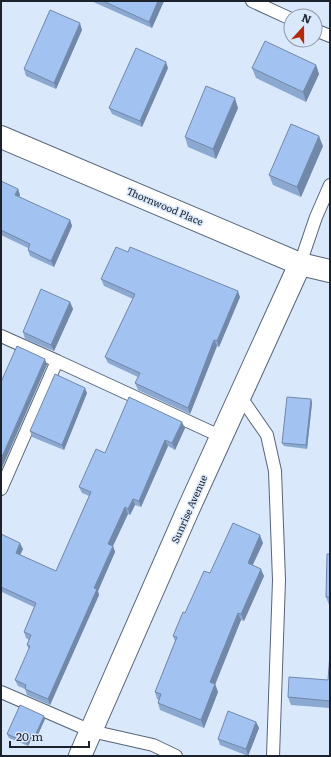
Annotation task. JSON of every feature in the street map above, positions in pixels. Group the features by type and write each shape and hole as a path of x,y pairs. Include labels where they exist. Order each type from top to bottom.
{"street":[{"name":"Thornwood Place","path":"1,137 300,264 330,271"},
{"name":"Sunrise Avenue","path":"80,756 300,264"}],"lane":[{"path":"252,1 283,15"},
{"path":"300,264 316,217 330,185"},
{"path":"1,336 222,437"},
{"path":"1,489 57,361"},
{"path":"240,396 267,435 275,471 279,580 273,756"},
{"path":"1,692 91,731 153,745 176,756"}],"building":[{"path":"103,1 158,1 149,22"},
{"path":"50,10 80,23 54,83 24,69"},
{"path":"265,41 316,65 303,92 252,68"},
{"path":"136,48 166,62 140,121 109,108"},
{"path":"206,86 235,98 213,149 185,137"},
{"path":"291,124 319,136 297,187 269,175"},
{"path":"1,181 18,189 15,195 70,220 51,261 28,250 30,244 1,230"},
{"path":"116,247 128,252 130,247 238,291 217,341 214,340 188,408 135,383 140,373 105,357 135,294 101,279"},
{"path":"41,289 70,302 51,345 23,332"},
{"path":"17,346 45,359 1,459 1,382"},
{"path":"55,374 85,388 62,445 30,431"},
{"path":"129,397 182,422 172,443 165,440 139,501 133,499 128,509 125,507 108,544 113,546 94,588 97,589 48,699 25,689 26,685 15,680 30,646 27,645 31,635 24,632 36,603 1,587 1,534 20,543 16,553 56,571 91,492 79,487 96,449 105,453"},
{"path":"287,397 311,399 306,445 282,443"},
{"path":"233,523 260,535 248,563 261,569 241,614 238,613 210,682 215,684 201,720 158,703 161,694 155,692 177,637 173,636 183,612 185,613 204,571 210,573"},
{"path":"327,554 330,554 330,597 326,597"},
{"path":"330,654 330,701 288,697 289,677 328,680"},
{"path":"20,705 44,716 35,736 30,734 27,743 7,734"},
{"path":"228,711 256,722 246,749 218,739"}]}
